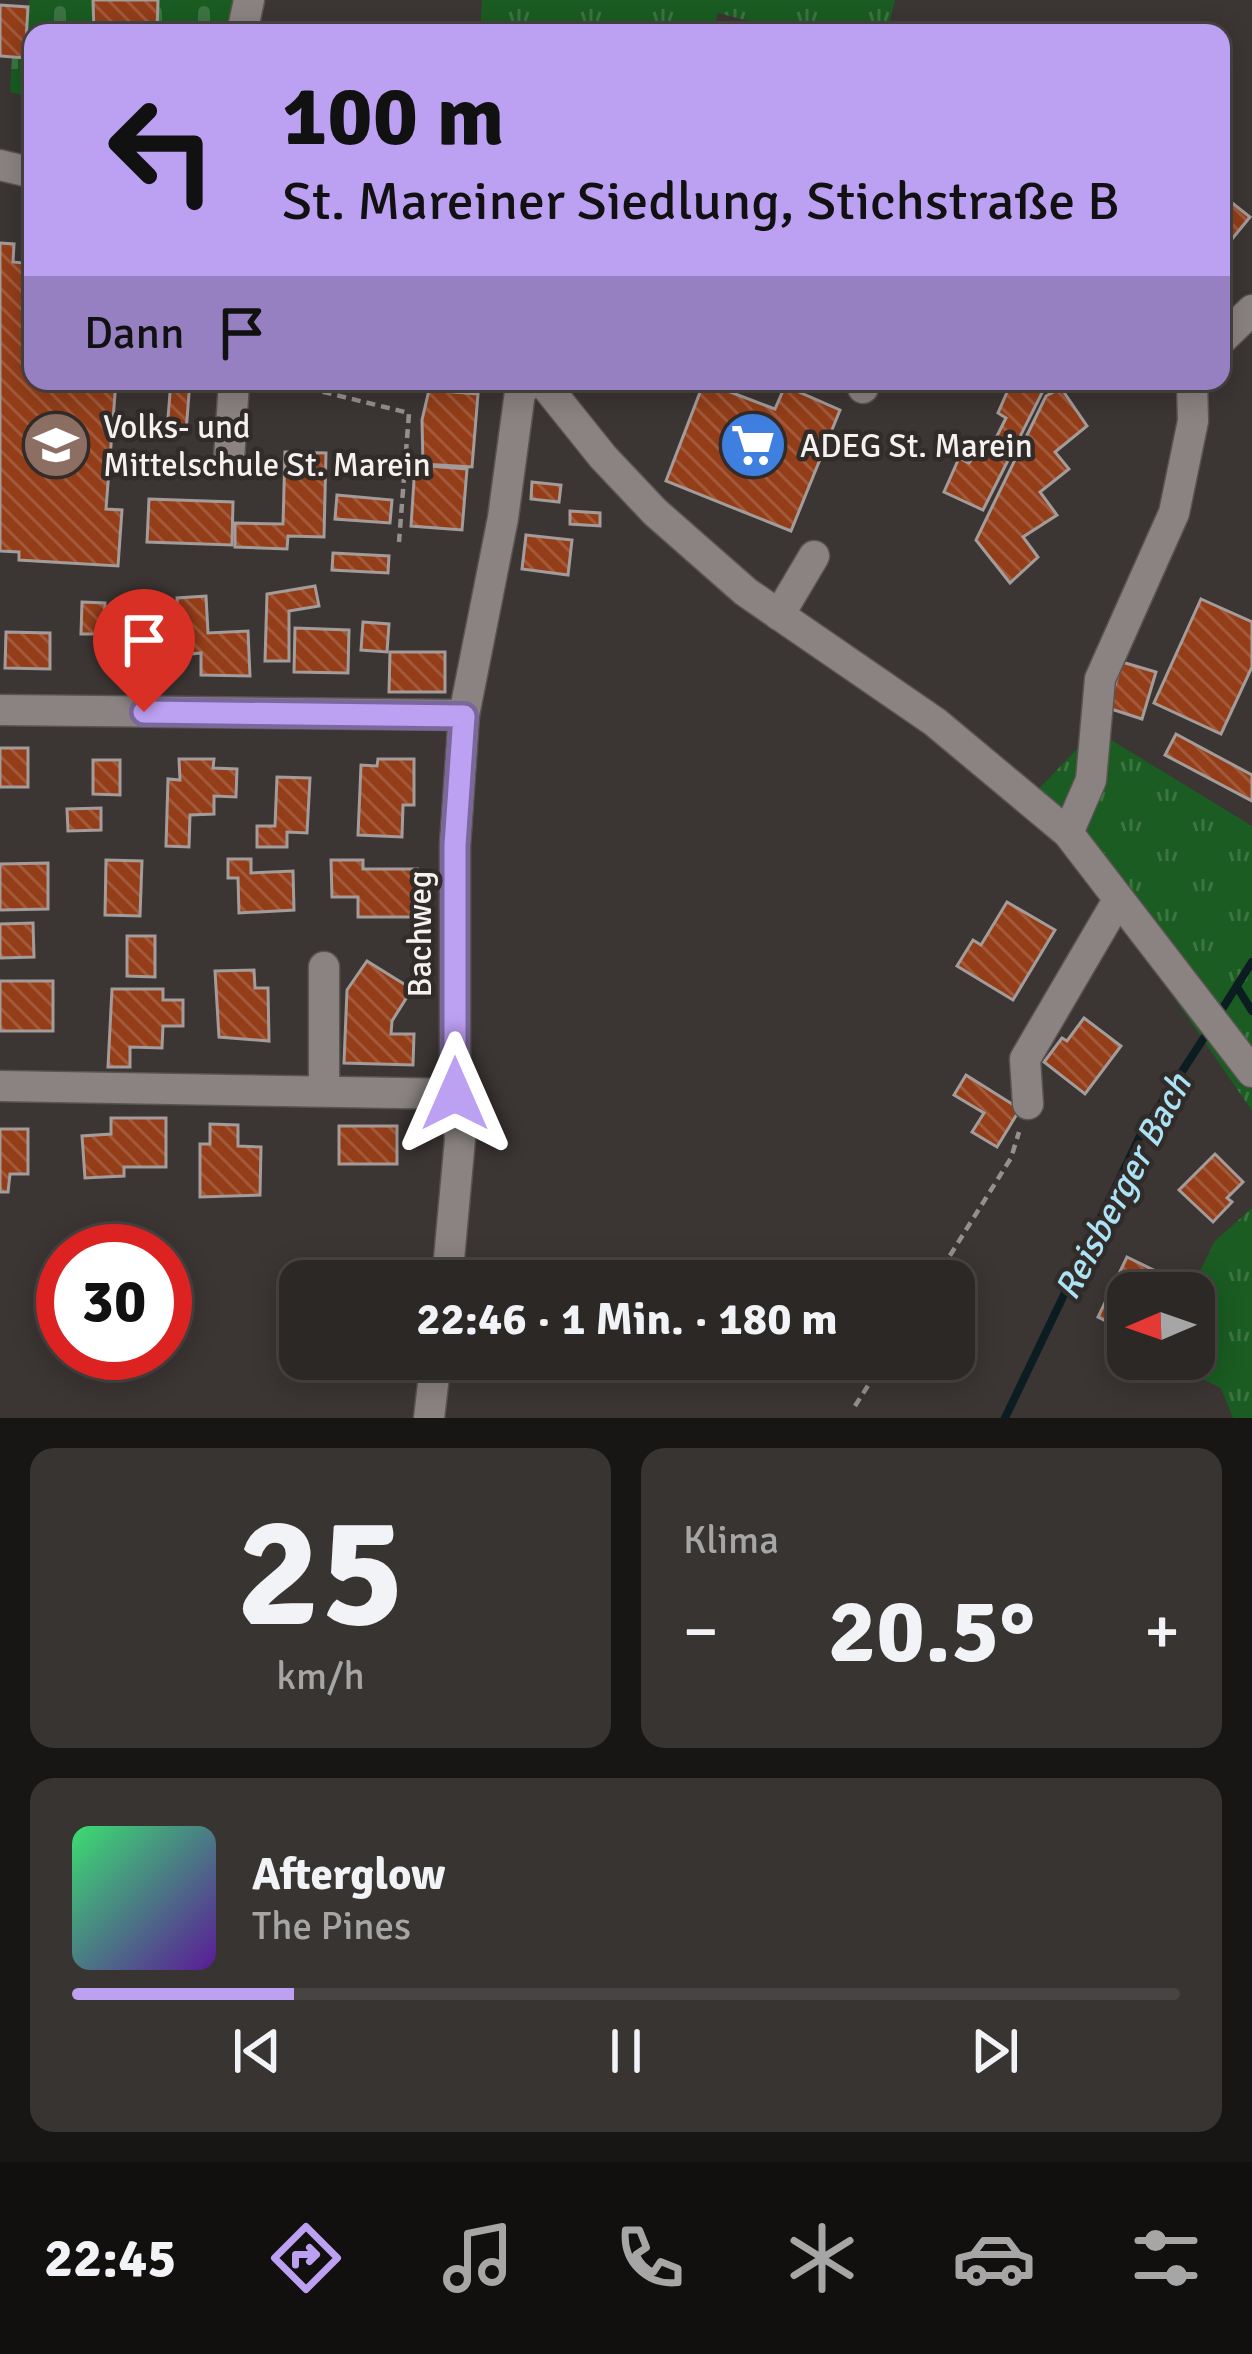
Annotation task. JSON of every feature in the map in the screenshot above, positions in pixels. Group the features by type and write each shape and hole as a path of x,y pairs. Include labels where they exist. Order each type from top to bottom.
{"street":[{"path":"1230,331 1252,310"},
{"path":"229,460 234,390"},
{"name":"Bachweg","path":"449,1260 460,1139 455,1094 455,845 464,716 503,518 522,390"},
{"path":"549,390 603,457 656,512 746,592 934,722 1068,833 1252,1072"},
{"path":"1068,833 1091,780 1100,679 1174,513 1193,422 1192,390"},
{"path":"779,615 814,556"},
{"path":"0,710 464,716"},
{"path":"1028,1104 1025,1059 1118,900"},
{"path":"324,968 324,1091"},
{"path":"0,1086 455,1094"},
{"path":"429,1418 434,1380"}],"path":[{"path":"316,390 410,413 399,542"},
{"path":"947,1260 1011,1158 1028,1104"},
{"path":"855,1406 872,1380"}],"green space":[{"path":"29,0 233,0 228,24 27,24"},
{"path":"482,0 895,0 889,24 760,24 718,13 715,24 481,24"},
{"path":"12,57 24,57 24,96 10,92"},
{"path":"1095,730 1252,826 1252,1111 1034,794"},
{"path":"1252,1208 1252,1418 1233,1418 1221,1388 1204,1380 1215,1380 1215,1272 1200,1272 1215,1241"}],"building":[{"path":"93,0 158,0 157,24 94,24"},
{"path":"0,5 28,7 24,58 0,56"},
{"path":"1230,201 1250,217 1230,241"},
{"name":"Volks- und Mittelschule St. Marein","path":"0,243 14,244 13,262 24,263 24,390 115,390 106,509 122,510 118,566 19,560 19,552 0,551"},
{"path":"170,390 189,390 186,432 167,430"},
{"path":"429,390 478,394 472,467 423,464 422,420"},
{"name":"ADEG St. Marein","path":"701,390 725,390 775,409 783,390 794,390 840,410 791,531 666,481"},
{"path":"1008,390 1043,390 983,510 944,492 959,458 969,463 982,442 992,446 1006,418 998,413"},
{"path":"1062,390 1087,426 1055,452 1069,469 1040,492 1057,515 1023,537 1038,557 1010,583 976,540 1046,396"},
{"path":"285,452 326,453 324,537 288,536 287,549 235,547 235,523 283,524"},
{"path":"415,465 467,469 462,530 411,526"},
{"path":"532,482 561,485 559,502 531,499"},
{"path":"337,495 392,500 390,523 335,519"},
{"path":"149,499 233,502 232,545 147,542"},
{"path":"570,511 600,513 600,526 570,524"},
{"path":"526,535 572,540 568,575 522,569"},
{"path":"333,553 389,556 388,573 332,570"},
{"path":"315,586 319,606 289,611 289,661 265,661 267,594"},
{"path":"206,596 208,633 248,631 250,676 201,675 201,653 180,655 177,598"},
{"path":"1201,599 1252,622 1252,667 1221,734 1154,703"},
{"path":"82,602 105,603 104,634 81,634"},
{"path":"363,622 389,624 387,652 361,650"},
{"path":"114,627 155,630 154,675 115,675"},
{"path":"295,628 349,630 348,673 294,672"},
{"path":"6,632 50,633 50,669 5,668"},
{"path":"390,652 445,652 445,692 389,692"},
{"path":"1122,662 1156,672 1142,719 1108,708"},
{"path":"1176,734 1252,775 1252,801 1165,755"},
{"path":"0,748 28,748 28,787 0,787"},
{"path":"179,759 214,759 213,768 237,769 236,797 214,796 214,814 190,815 189,847 166,846 168,779 180,780"},
{"path":"378,759 414,759 414,805 403,805 402,837 358,835 361,765 377,766"},
{"path":"93,760 120,760 120,795 93,794"},
{"path":"277,777 310,778 307,833 287,832 287,847 257,847 257,826 275,826"},
{"path":"101,808 101,830 68,831 67,809"},
{"path":"228,859 251,859 251,873 293,871 294,910 239,913 238,878 228,878"},
{"path":"106,860 142,861 140,916 105,915"},
{"path":"331,860 363,860 363,869 417,869 417,917 358,917 358,897 332,897"},
{"path":"48,863 48,909 0,910 0,864"},
{"path":"1007,902 1055,930 1013,1000 957,966 973,940 981,945"},
{"path":"33,923 34,957 0,958 0,924"},
{"path":"127,936 155,936 155,977 127,976"},
{"path":"367,961 412,989 392,1021 391,1034 414,1034 413,1065 344,1063 347,990"},
{"path":"254,970 255,988 268,988 269,1041 219,1037 215,971"},
{"path":"0,981 53,981 53,1031 0,1031"},
{"path":"112,989 163,989 163,1000 183,1000 183,1026 163,1026 162,1048 130,1047 130,1067 108,1067"},
{"path":"1084,1018 1121,1046 1085,1094 1044,1062"},
{"path":"966,1075 1020,1109 997,1147 972,1132 984,1113 954,1095"},
{"path":"111,1118 166,1118 166,1167 124,1167 124,1176 85,1178 82,1136 111,1134"},
{"path":"210,1124 238,1125 238,1146 261,1147 260,1195 200,1197 200,1144 210,1144"},
{"path":"339,1126 397,1126 397,1164 339,1164"},
{"path":"0,1129 28,1129 28,1174 10,1174 8,1192 0,1192"},
{"path":"1215,1154 1243,1182 1213,1222 1179,1190"},
{"path":"1127,1257 1158,1272 1120,1272"},
{"path":"1107,1298 1107,1322 1098,1317"}],"waterway":[{"name":"Reisberger Bach","path":"1219,1014 1252,962"},
{"path":"1237,987 1252,1011"},
{"name":"Reisberger Bach","path":"1005,1418 1140,1136 1211,1027"}],"place":[{"name":"Volks- und Mittelschule St. Marein","path":"56,445"},
{"name":"ADEG St. Marein","path":"753,445"}],"route":[{"path":"144,712 464,716 455,845 455,1094"}]}
